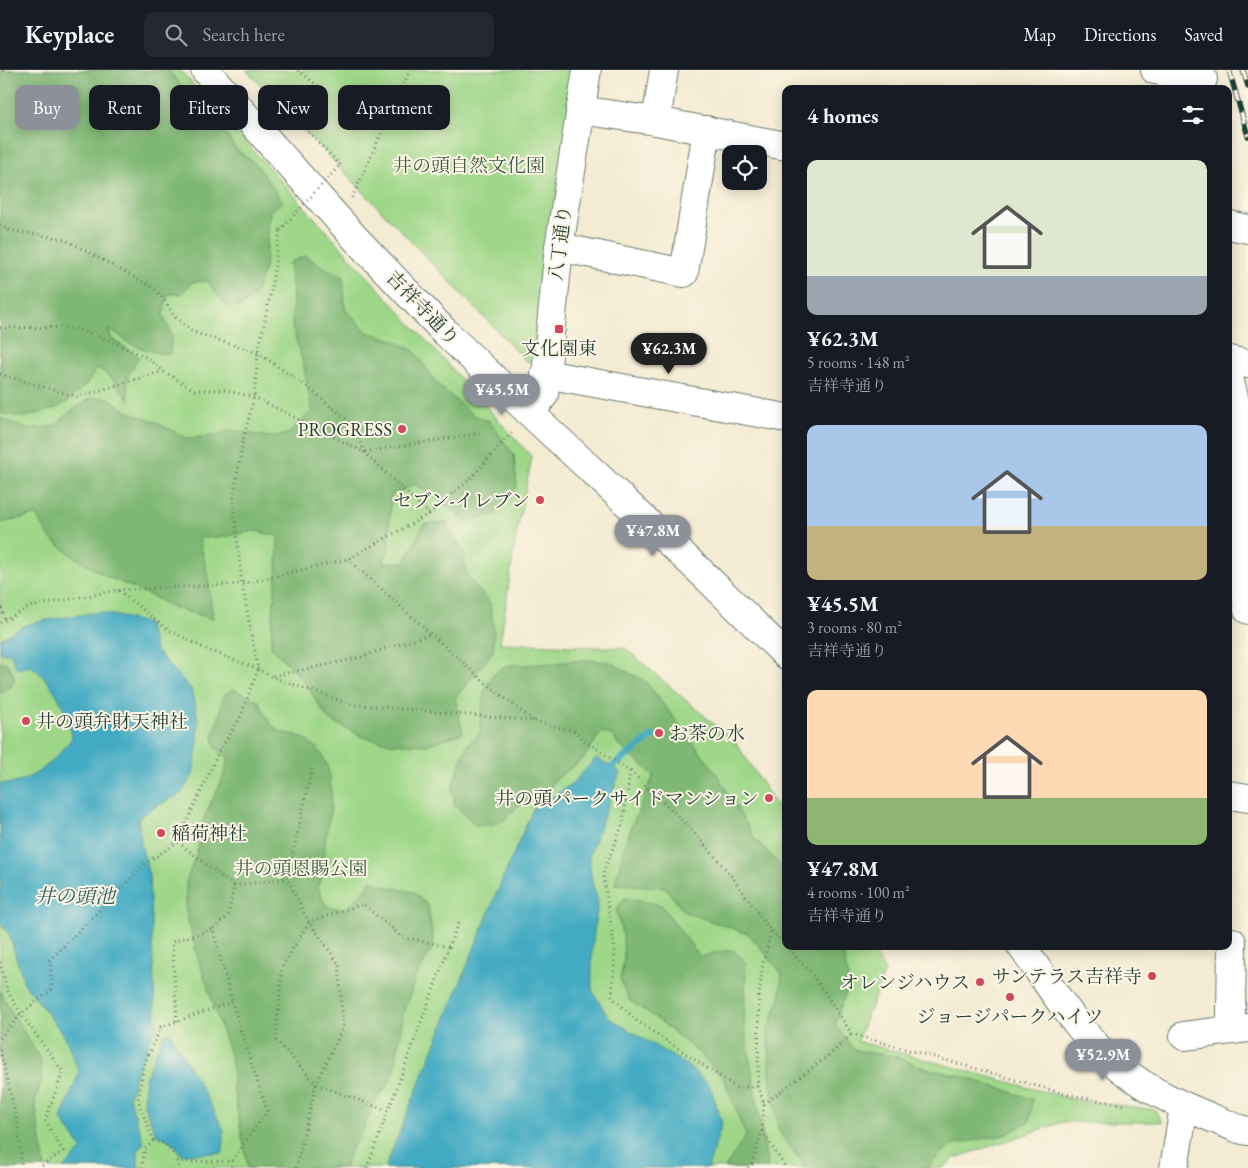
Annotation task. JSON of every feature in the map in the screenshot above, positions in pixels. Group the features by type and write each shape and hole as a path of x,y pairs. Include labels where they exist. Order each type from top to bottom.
{"street":[{"name":"吉祥寺通り","path":"204,70 362,245 434,320 530,413 702,572 782,651"},
{"name":"八丁通り","path":"530,413 544,395 559,247 587,70"},
{"path":"656,121 664,70"},
{"path":"1155,70 1203,79"},
{"path":"580,110 656,121 782,145"},
{"path":"559,247 684,273 707,130"},
{"path":"1232,226 1248,229"},
{"path":"1232,361 1248,364"},
{"path":"545,374 782,417"},
{"path":"1232,390 1243,432 1233,498 1248,610"},
{"path":"1232,795 1248,798"},
{"path":"1184,1036 1240,1020 1236,942"},
{"path":"1024,950 1076,1022 1098,1048 1120,1068 1175,1103 1248,1131"},
{"path":"1174,1168 1175,1103"}],"path":[{"path":"0,75 4,70"},
{"path":"298,70 329,95"},
{"path":"352,198 410,70"},
{"path":"0,1038 20,1014 52,989 50,960 146,863 178,842 218,753 241,716 258,669 242,584 234,500 242,445 254,397 258,353 271,291 280,230 340,166 306,130"},
{"path":"0,225 9,230 64,239 152,287 161,295 175,316 193,332 258,353 306,386 355,426 364,452"},
{"path":"0,328 64,326 94,334 146,356 194,390 224,390 254,397 364,452 429,514"},
{"path":"0,374 78,397 164,370"},
{"path":"364,452 480,434"},
{"path":"0,623 29,607 118,590 242,584 348,559 429,514 471,478 497,450"},
{"path":"348,559 481,679 534,721"},
{"path":"118,590 167,628 208,650 258,669 272,677 350,704 534,721 575,731 585,741 630,771 709,849 750,900 771,931 782,943"},
{"path":"0,602 6,620"},
{"path":"272,677 354,659 431,634"},
{"path":"296,1168 316,1084 343,1028 339,964 309,922 287,878 312,768"},
{"path":"630,771 623,823 603,873 615,952 612,997 637,1021 737,1088 758,1086"},
{"path":"178,842 234,886 287,878"},
{"path":"177,1021 172,942 213,929 228,916 234,886"},
{"path":"388,1111 316,1084 276,1040 282,967 309,922 363,904 402,937 449,947"},
{"path":"367,1168 459,920"},
{"path":"213,929 232,1002 267,1111 232,1161 232,1168"},
{"path":"748,1168 752,1164 762,1131 764,1104 758,1086 759,995 763,963 771,931"},
{"path":"789,950 812,974 852,1034 1069,1095 1134,1106 1175,1103"},
{"path":"0,962 7,990 20,1014 63,1072 44,1120 63,1151 40,1168"},
{"path":"153,1141 138,1100 144,1065 160,1027 232,1002"},
{"path":"764,1104 828,1056 852,1034"},
{"path":"0,1050 18,1125 22,1168"},
{"path":"762,1131 786,1168"},
{"path":"153,1141 164,1143 176,1156 179,1168"},
{"path":"142,1168 144,1150 153,1141"},
{"path":"177,1162 232,1161"}],"green space":[{"name":"井の頭恩賜公園","path":"0,70 180,70 194,85 170,85 170,130 235,130 532,457 516,536 500,643 625,648 736,743 782,814 782,950 872,950 885,971 857,1041 1071,1099 1155,1110 1162,1122 1063,1122 955,1158 943,1168 0,1168"},
{"path":"0,70 168,70 180,85 170,85 170,130 223,130 237,150 256,164 283,202 270,211 265,268 254,296 242,306 228,306 208,281 193,282 181,294 168,294 163,315 172,336 170,354 143,348 128,342 115,332 108,330 112,339 139,357 127,377 129,401 113,379 98,368 86,384 70,400 57,408 24,417 0,413"},
{"name":"井の頭自然文化園","path":"246,70 580,70 533,360 527,362 304,130 328,130 328,85 260,85"},
{"path":"305,256 343,276 345,309 367,332 394,340 415,352 437,384 473,415 489,421 514,455 517,487 494,515 466,522 450,508 415,484 391,495 388,552 383,563 405,562 424,524 445,522 463,551 467,576 490,603 494,632 493,652 455,698 463,733 426,745 390,743 363,737 328,719 304,681 271,647 278,536 255,531 223,537 199,538 207,572 213,619 172,607 106,576 73,556 51,539 36,515 0,523 0,418 28,429 55,426 70,412 91,398 109,398 126,411 156,422 186,438 214,436 229,430 269,437 288,434 312,411 304,367 292,326 293,288 289,263"},
{"path":"586,660 610,662 646,682 715,771 755,839 782,867 782,950 843,950 849,983 835,1025 854,1050 897,1057 924,1068 961,1076 1032,1099 1030,1121 1005,1135 955,1144 943,1152 927,1168 806,1168 779,1131 771,1085 768,1030 780,997 782,974 749,934 684,912 665,887 615,884 631,828 654,775 620,746 612,735 601,732 584,758 556,779 546,793 518,806 507,818 492,825 476,825 455,806 452,788 467,745 480,733 484,692 491,678 499,670 510,665"},
{"path":"5,662 14,676 14,680 10,687 0,693 0,663"},
{"path":"233,689 259,701 273,726 283,733 296,735 306,740 324,758 329,775 331,801 325,846 327,866 318,887 321,897 328,907 345,909 365,890 371,880 384,886 414,892 428,906 434,945 416,977 404,1010 395,1069 389,1083 376,1100 362,1132 350,1151 344,1168 248,1168 233,1088 232,1061 197,955 186,912 186,882 198,849 203,820 222,780 229,758 216,748 213,737 223,695"},
{"path":"625,898 661,905 700,957 733,950 746,962 744,1025 768,1168 725,1168 746,1136 724,1079 698,1052 656,1018 629,1000 620,979 624,959 623,936 616,910"},
{"path":"0,992 41,1061 41,1082 35,1102 45,1168 0,1168"}],"water":[{"name":"井の頭池","path":"100,612 147,623 156,651 191,689 198,718 198,740 193,775 181,794 154,807 138,819 142,848 149,875 156,1028 138,1068 129,1097 144,1143 138,1151 138,1168 63,1168 82,1149 61,1119 79,1072 65,1037 24,983 9,934 0,924 0,888 2,883 0,880 0,783 18,782 35,774 55,758 72,738 64,708 53,689 39,672 31,666 17,669 10,653 0,653 0,639 26,625"},
{"path":"596,758 620,772 589,856 592,882 598,901 592,950 592,990 609,1018 687,1065 710,1086 722,1123 708,1168 385,1168 502,880 533,809 573,783"},
{"path":"164,1033 170,1033 224,1130 223,1153 181,1154 170,1142 156,1135 144,1105 145,1079"}],"waterway":[{"path":"612,767 653,736"}],"railway":[{"path":"1229,70 1248,136"},
{"path":"1243,70 1248,86"}],"place":[{"name":"文化園東","path":"559,329"},
{"name":"PROGRESS","path":"402,429"},
{"name":"セブン-イレブン","path":"540,500"},
{"name":"井の頭弁財天神社","path":"26,721"},
{"name":"お茶の水","path":"659,733"},
{"name":"井の頭パークサイドマンション","path":"769,798"},
{"name":"稲荷神社","path":"161,833"},
{"name":"サンテラス吉祥寺","path":"1152,976"},
{"name":"オレンジハウス","path":"980,982"},
{"name":"ジョージパークハイツ","path":"1010,997"}]}
